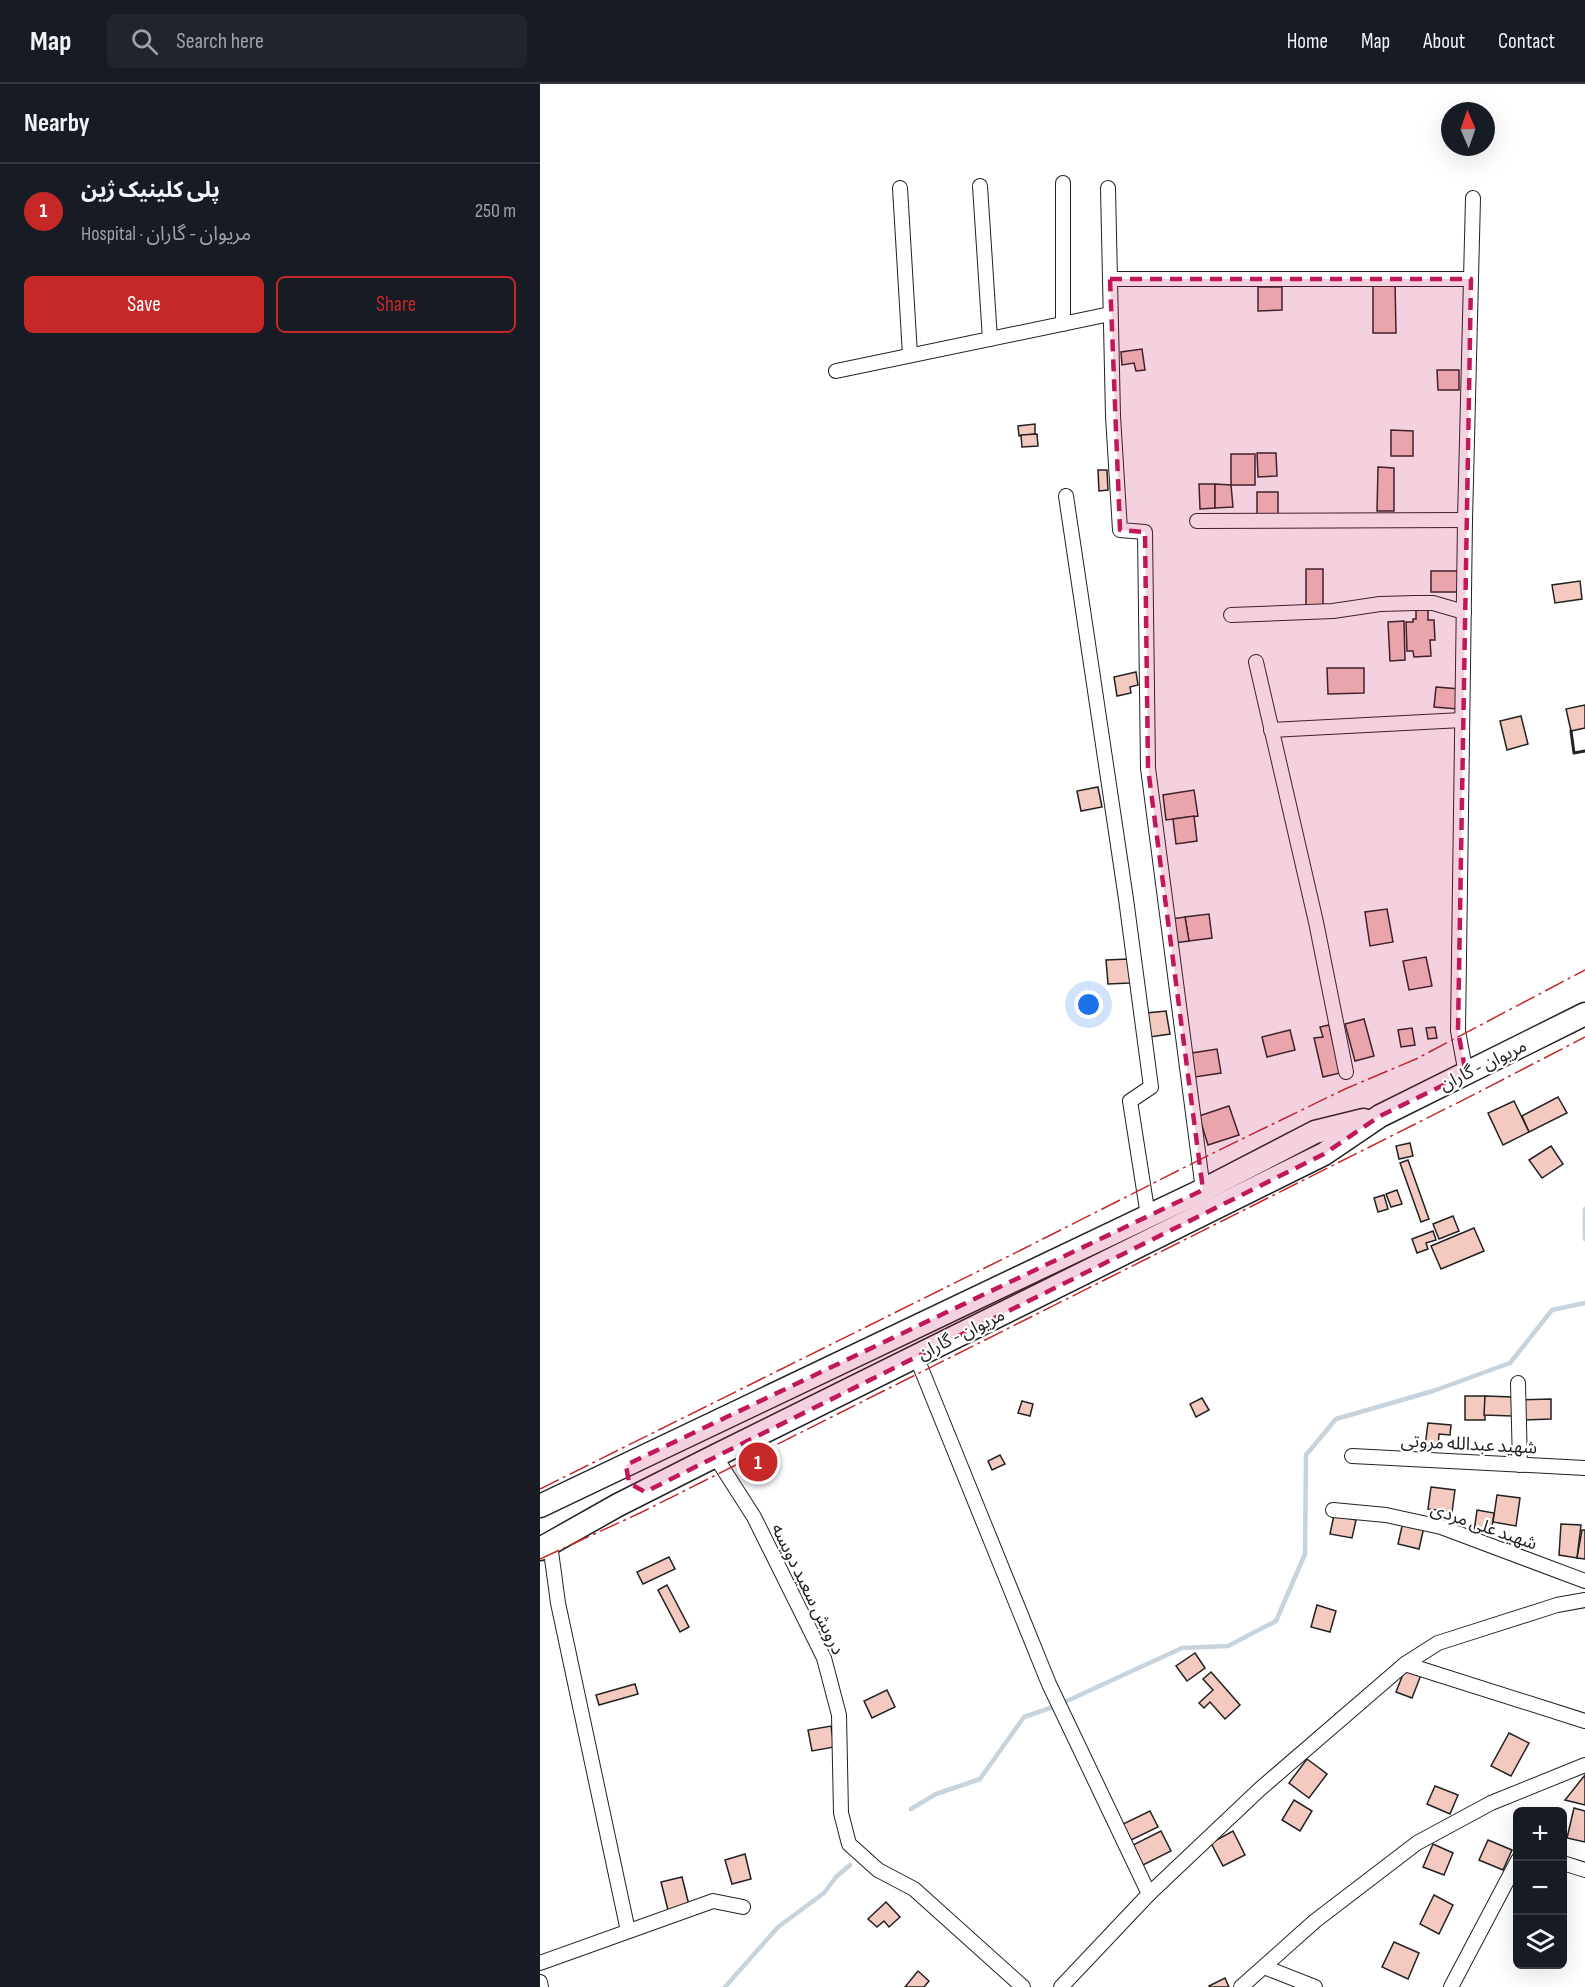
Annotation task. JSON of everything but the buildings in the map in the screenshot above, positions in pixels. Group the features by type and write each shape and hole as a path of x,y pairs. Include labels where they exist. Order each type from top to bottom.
{"main road":[{"name":"مریوان - گاران","path":"545,1546 715,1456 1324,1154 1380,1116 1585,1014"},
{"name":"مریوان - گاران","path":"540,1506 1203,1190 1314,1132 1380,1116"},
{"path":"626,1465 625,1474 629,1483 645,1492"}],"street":[{"path":"1063,183 1063,324"},
{"path":"980,186 990,339"},
{"path":"900,188 910,356"},
{"path":"1108,188 1110,314 1120,530 1145,532 1148,768 1203,1190"},
{"path":"1466,1074 1458,1031 1465,519 1473,198"},
{"path":"1110,279 1471,279"},
{"path":"836,371 1110,314"},
{"path":"1066,496 1126,899 1151,1087 1130,1101 1148,1216"},
{"path":"1197,521 1465,519"},
{"path":"1231,615 1333,612 1380,604 1424,603 1433,603 1464,612"},
{"path":"1256,662 1316,922 1346,1072"},
{"path":"1271,730 1462,720"},
{"path":"916,1356 1064,1718 1149,1894"},
{"path":"1518,1383 1520,1465"},
{"name":"درویش سعید دویسه","path":"715,1456 754,1517 824,1658 839,1715 841,1813 849,1844 878,1870 914,1889 1023,1987"},
{"name":"شهید عبدالله مروتی","path":"1352,1456 1585,1468"},
{"name":"شهید علی مردی","path":"1332,1510 1386,1515 1441,1527 1585,1581"},
{"path":"545,1546 628,1931"},
{"path":"1061,1987 1149,1894 1260,1789 1405,1664 1438,1643 1557,1605 1585,1600"},
{"path":"1405,1664 1585,1721"},
{"path":"1240,1987 1315,1922 1417,1843 1491,1803 1585,1765"},
{"path":"1451,1987 1517,1861"},
{"path":"1567,1864 1585,1870"},
{"path":"540,1963 713,1901 743,1907"},
{"path":"1264,1967 1315,1987"},
{"path":"540,1982 541,1987"}],"highlighted area":[{"path":"1110,279 1471,279 1458,1031 1466,1074 1380,1116 1324,1154 645,1492 629,1483 626,1465 1203,1190 1148,768 1145,532 1120,530"}],"waterway":[{"path":"1585,1209 1585,1239"},
{"path":"911,1809 936,1794 980,1779 1024,1717 1056,1706 1182,1648 1228,1646 1276,1621 1305,1554 1306,1455 1336,1419 1433,1391 1510,1363 1552,1310 1585,1303"},
{"path":"725,1987 778,1927 824,1893 836,1877 850,1865"}],"wall":[{"path":"1571,731 1574,753 1585,751"}],"power":[{"path":"540,1489 1209,1155 1345,1089 1416,1059 1585,970"},
{"path":"540,1559 640,1513 1585,1037"}],"place":[{"name":"پلی کلینیک ژین","path":"758,1462"}]}
